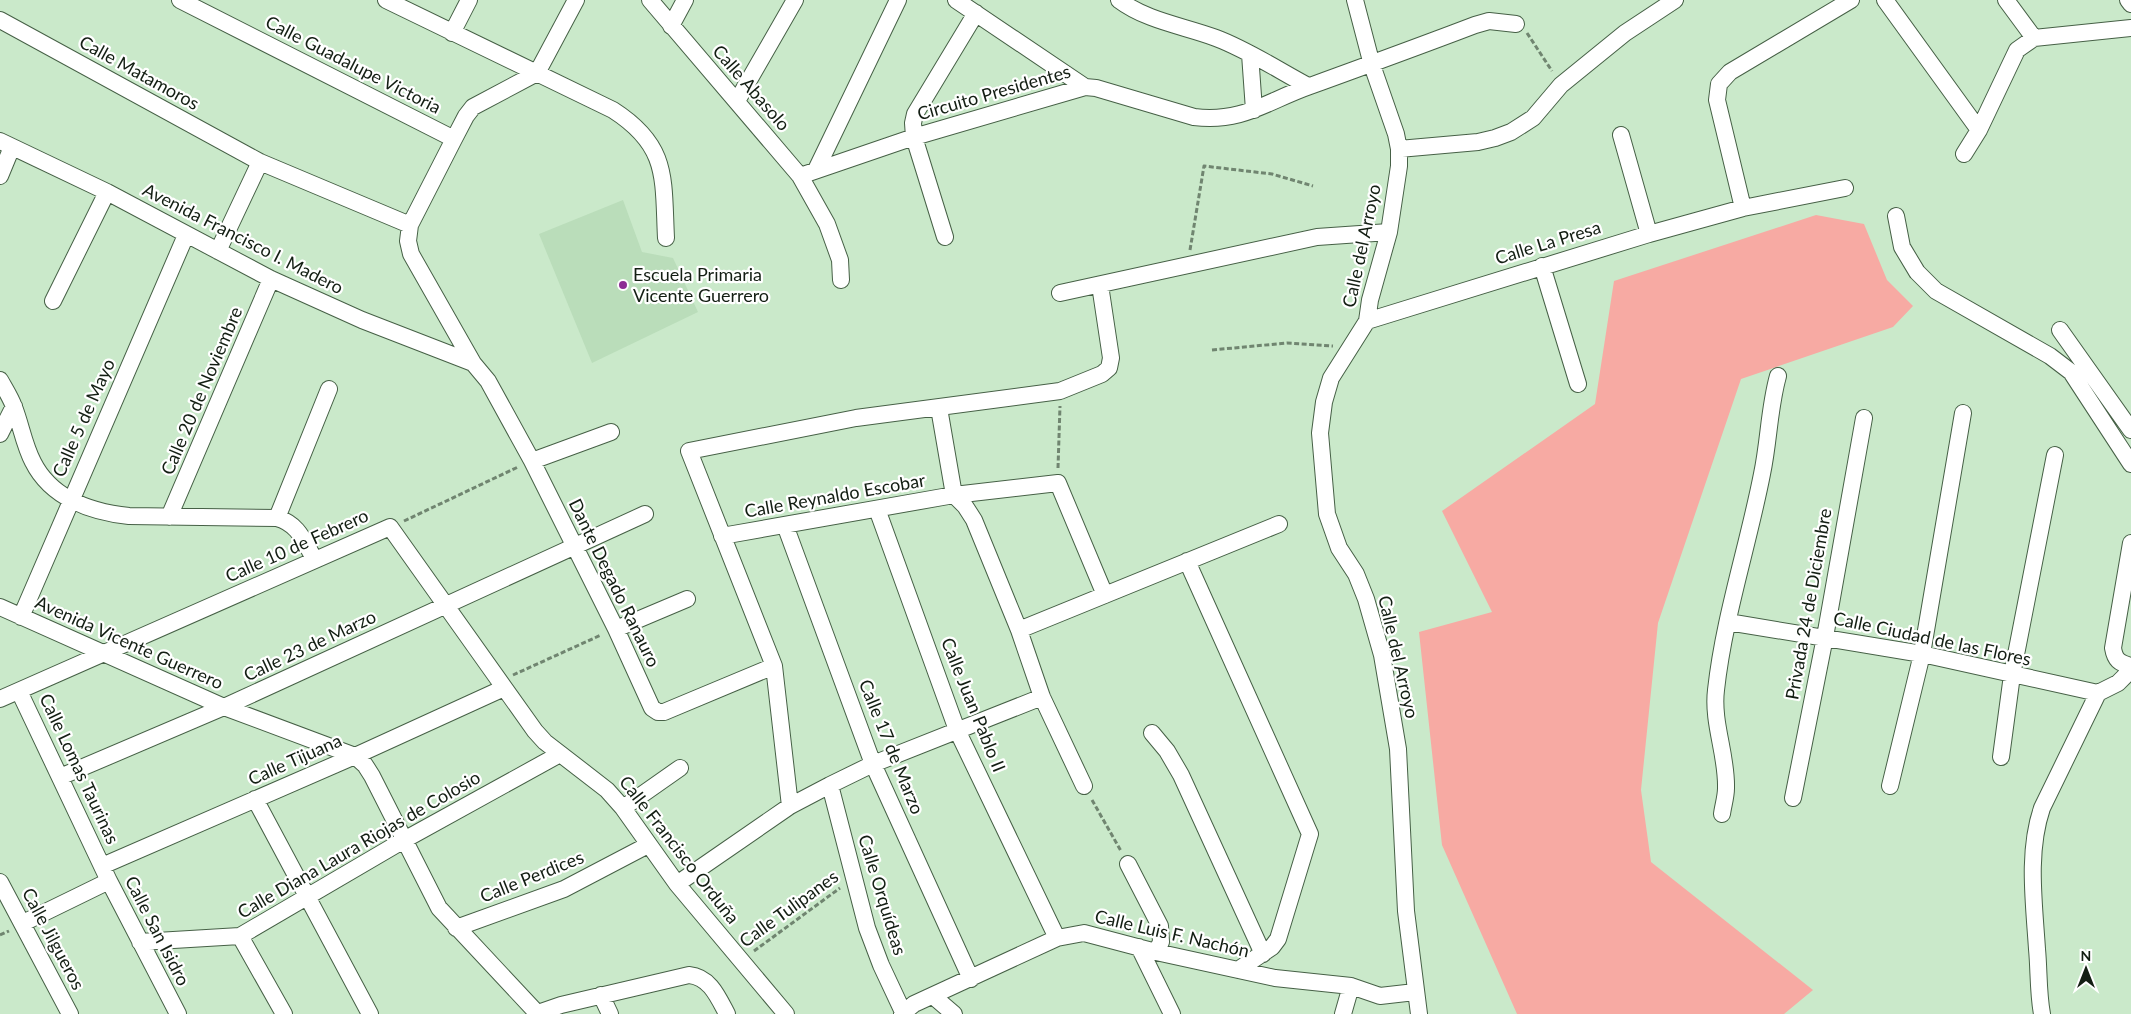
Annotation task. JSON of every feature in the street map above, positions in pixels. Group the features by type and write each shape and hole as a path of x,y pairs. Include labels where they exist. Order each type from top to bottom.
{"street":[{"name":"Calle Guadalupe Victoria","path":"180,0 454,139"},
{"path":"386,0 613,110 632,122 648,139 658,159 663,178 666,238"},
{"path":"452,33 468,0"},
{"path":"473,363 411,254 408,241 410,225 466,116 473,107 537,73 576,0"},
{"name":"Calle Abasolo","path":"650,0 800,176 827,224 839,255 841,280"},
{"path":"671,26 685,0"},
{"path":"737,101 795,0"},
{"path":"816,170 898,0"},
{"path":"956,0 1085,87"},
{"path":"1119,0 1147,15 1217,38 1308,86"},
{"name":"Calle del Arroyo","path":"1355,0 1372,65 1396,134 1399,149 1399,166 1389,232 1370,300 1367,321 1331,378 1324,402 1320,433 1327,514 1339,548 1356,574 1366,599 1382,655 1398,749 1406,911 1419,1014"},
{"path":"1399,149 1478,142 1511,132 1533,118 1561,85 1625,33 1675,0"},
{"path":"1743,208 1717,100 1720,84 1730,72 1851,0"},
{"path":"1885,0 1978,130"},
{"path":"2006,0 2034,38"},
{"path":"2128,0 2131,4"},
{"path":"945,237 914,137 913,123 915,114 976,13"},
{"name":"Calle Matamoros","path":"0,20 260,162 410,225"},
{"name":"Circuito Presidentes","path":"800,176 914,137 1085,87 1096,88 1194,117 1211,119 1240,115 1308,86 1372,65 1475,25 1489,21 1516,24"},
{"path":"1964,154 1978,130 2017,50 2034,38 2131,28"},
{"path":"1250,54 1254,110"},
{"path":"1621,135 1649,234"},
{"path":"0,176 6,144"},
{"name":"Avenida Francisco I. Madero","path":"6,144 107,192 271,279 362,320 473,363"},
{"path":"218,251 260,162"},
{"name":"Calle La Presa","path":"1367,321 1649,234 1743,208 1845,188"},
{"path":"53,301 107,192"},
{"path":"1896,216 1902,248 1917,272 1936,291 2050,356 2071,372 2131,464"},
{"path":"1060,293 1317,236 1389,232"},
{"name":"Calle 5 de Mayo","path":"20,617 186,235"},
{"path":"1542,266 1578,384"},
{"name":"Calle 20 de Noviembre","path":"169,518 271,279"},
{"path":"790,806 774,666 689,451 856,418 1060,391 1102,374 1109,368 1111,358 1100,285"},
{"path":"2060,330 2131,430"},
{"name":"Dante Degado Ranauro","path":"473,363 488,381 532,461 616,629 652,708 658,712 664,712 774,666"},
{"path":"1722,814 1726,788 1724,764 1717,728 1716,691 1728,622 1763,472 1773,396 1778,376"},
{"path":"0,380 14,406 32,461 41,476 52,488 70,500 104,513 169,518 277,518 288,521 296,528 315,560"},
{"path":"277,518 329,389"},
{"path":"0,434 14,406"},
{"path":"939,408 954,495 965,506 974,520 1019,630 1042,697 1084,786"},
{"path":"1890,786 1922,654 1963,413"},
{"name":"Privada 24 de Diciembre","path":"1793,798 1825,637 1864,418"},
{"path":"532,461 611,432"},
{"path":"2002,757 2012,675 2055,455"},
{"path":"1058,483 1105,595"},
{"name":"Calle Reynaldo Escobar","path":"722,536 954,495 1058,483"},
{"name":"Calle Juan Pablo II","path":"877,509 957,730 1057,938"},
{"path":"574,545 645,514"},
{"path":"1019,630 1279,524"},
{"name":"Calle 17 de Marzo","path":"785,525 873,764 971,980"},
{"name":"Calle 10 de Febrero","path":"0,699 390,527"},
{"name":"Calle Francisco Orduña","path":"390,527 534,731 560,754 594,778 622,808 677,884 786,1014"},
{"path":"2131,543 2113,648 2115,658 2122,664 2131,666"},
{"name":"Calle 23 de Marzo","path":"60,777 224,707 574,545"},
{"path":"1187,561 1310,834 1278,939 1272,947 1238,970"},
{"path":"616,629 687,599"},
{"name":"Avenida Vicente Guerrero","path":"0,607 224,707 355,756"},
{"name":"Calle Ciudad de las Flores","path":"1728,622 1922,654 2098,693"},
{"path":"2042,1014 2034,899 2033,850 2035,828 2042,808 2098,693 2118,683 2131,670"},
{"name":"Calle Tijuana","path":"102,866 355,756 501,684"},
{"name":"Calle Lomas Taurinas","path":"19,690 102,866"},
{"path":"677,884 790,806 830,785 873,764 1042,697"},
{"path":"1152,733 1167,751 1181,775 1262,954"},
{"name":"Calle Diana Laura Riojas de Colosio","path":"140,942 240,936 404,840 560,754"},
{"path":"355,756 372,776 439,908 536,1014 601,995 689,975 699,976 707,982 727,1014"},
{"path":"622,808 680,768"},
{"name":"Calle Orquídeas","path":"830,785 867,928 881,965 903,1013"},
{"path":"255,799 370,1014"},
{"name":"Calle Perdices","path":"456,928 564,889 648,845"},
{"path":"1128,864 1160,926 1161,942 1156,952"},
{"name":"Calle San Isidro","path":"102,866 178,1014"},
{"path":"23,924 109,881"},
{"name":"Calle Jilgueros","path":"0,882 70,1014"},
{"name":"Calle Luis F. Nachón","path":"903,1013 914,1004 971,980 1057,938 1084,933 1156,952 1275,978 1350,986 1380,996 1415,992"},
{"path":"240,936 284,1014"},
{"path":"1139,946 1172,1014"},
{"path":"1343,1014 1350,986"},
{"path":"601,995 610,1014"},
{"path":"933,996 954,1014"}],"path":[{"path":"1516,24 1528,34 1561,85"},
{"path":"1188,265 1204,166 1272,174 1313,186"},
{"path":"1212,350 1287,343 1350,346"},
{"path":"1058,483 1060,391"},
{"name":"Calle 10 de Febrero","path":"390,527 532,461"},
{"path":"501,684 616,629"},
{"path":"1084,786 1128,864"},
{"name":"Calle Tulipanes","path":"742,960 853,879"}],"shaded area":[{"name":"Escuela Primaria Vicente Guerrero","path":"623,200 642,252 673,258 698,312 592,363 539,234"},
{"path":"1816,215 1864,224 1887,280 1913,306 1893,327 1741,379 1658,623 1641,790 1651,862 1813,990 1784,1014 1517,1014 1442,845 1419,632 1492,612 1442,511 1595,404 1614,281"}],"place":[{"name":"Escuela Primaria Vicente Guerrero","path":"623,285"}]}
